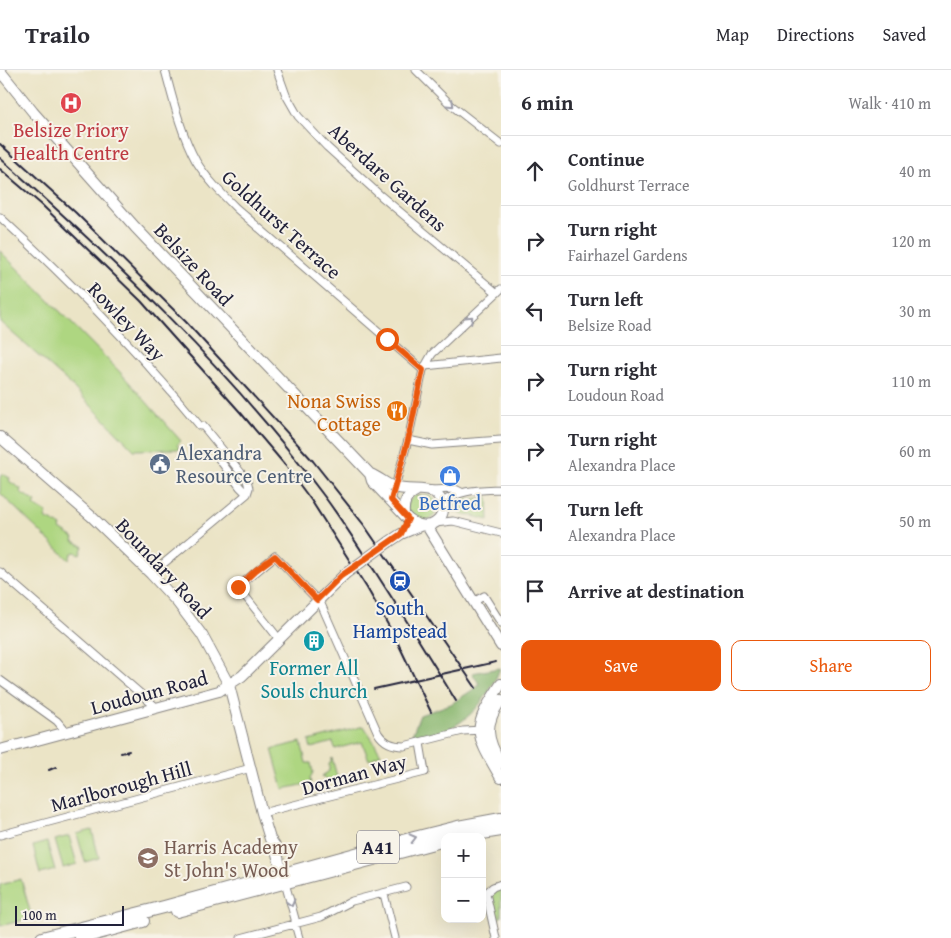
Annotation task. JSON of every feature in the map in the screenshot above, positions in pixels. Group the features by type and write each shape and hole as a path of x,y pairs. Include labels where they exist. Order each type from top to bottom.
{"highway":[{"name":"A41","path":"80,938 410,839 458,827 500,821"},
{"name":"A41","path":"468,833 500,821"},
{"name":"A41","path":"42,938 441,841"}],"main road":[{"name":"Belsize Road","path":"0,71 33,112 135,228 370,474 372,481 406,516"},
{"name":"Boundary Road","path":"0,437 82,508 151,574 194,622 229,685 262,813 270,839 275,846 284,878"},
{"name":"Belsize Road","path":"370,474 377,476 386,484 395,488 416,491"},
{"path":"401,534 406,516 405,500 409,494 416,491 429,490 438,495 442,506 440,518 427,525"},
{"path":"406,516 427,525 473,602 500,641"},
{"name":"Loudoun Road","path":"0,750 211,694 229,685 242,676 344,574 401,534 427,525"},
{"path":"501,684 482,714 484,730 483,748 501,778"},
{"path":"484,730 501,700"},
{"path":"484,730 501,763"}],"street":[{"name":"Goldhurst Terrace","path":"165,70 184,132 196,160 211,182 236,208 424,368"},
{"name":"Aberdare Gardens","path":"277,70 286,95 298,116 326,147 381,196 499,291"},
{"path":"416,70 451,105 501,144"},
{"name":"Rowley Way","path":"0,217 130,346 200,426 203,426 247,480 249,488 247,494 151,574"},
{"path":"391,500 408,440 424,368 432,354 499,291"},
{"path":"424,368 501,358"},
{"path":"408,440 432,445 501,440"},
{"path":"429,490 455,489 461,492"},
{"path":"453,521 442,506 450,497 461,492 501,489"},
{"path":"427,525 453,521 501,533"},
{"path":"279,639 238,589 238,585 275,556 317,600 323,609 381,738 396,746 420,743 463,731 484,730"},
{"path":"0,572 157,708"},
{"path":"473,602 484,596 501,623"},
{"path":"0,680 57,721 64,728 65,733"},
{"name":"Dorman Way","path":"262,813 425,772 420,743"},
{"name":"Marlborough Hill","path":"0,835 251,768"},
{"name":"Boundary Road","path":"284,878 299,938"},
{"path":"496,938 486,893 493,887 501,884"},
{"path":"241,938 321,917 352,901 406,887"},
{"path":"384,894 395,938"}],"green space":[{"path":"0,251 119,371 181,441 177,445 180,449 134,450 69,383 0,322"},
{"path":"2,474 10,478 9,481 21,489 20,492 36,502 34,505 47,513 45,518 61,526 60,529 74,538 73,541 83,546 80,554 74,552 69,560 0,493 0,478"},
{"path":"428,495 436,504 436,511 429,521 418,521 407,512 407,503 414,496"},
{"path":"488,497 489,520 455,512 452,509 454,501"},
{"path":"500,668 487,695 467,717 455,726 442,732 412,735 420,715 451,704 480,685 472,673"},
{"path":"364,726 381,754 369,760 362,742 335,749 333,742 311,748 309,741"},
{"path":"301,742 306,763 311,763 313,772 310,779 311,783 283,789 272,749"},
{"path":"332,758 338,780 325,779 322,776 329,771"},
{"path":"92,830 99,858 85,862 77,834"},
{"path":"69,836 77,864 63,868 55,840"},
{"path":"47,842 55,870 40,874 33,846"},
{"path":"21,879 32,918 0,926 0,885"},
{"path":"501,886 501,917 494,919 489,898 494,890"}],"railway":[{"path":"0,144 76,213 186,322 313,461 364,525 476,688"},
{"path":"0,158 169,317 248,402 321,492 342,522 456,701"},
{"path":"0,169 42,205 141,301 285,465 311,500 367,588 395,637 431,712"},
{"path":"374,689 496,662"},
{"path":"121,753 129,751"},
{"path":"49,770 56,767"}],"place":[{"name":"Belsize Priory Health Centre","path":"71,103"},
{"name":"Nona Swiss Cottage","path":"397,411"},
{"name":"Alexandra Resource Centre","path":"160,464"},
{"name":"Betfred","path":"450,476"},
{"name":"South Hampstead","path":"400,581"},
{"name":"Former All Souls church","path":"314,641"},
{"name":"Harris Academy St John's Wood","path":"148,858"}],"route":[{"path":"238,587 238,585 275,556 280,559 317,600 341,576 401,534 406,527 408,519 391,500 408,440 423,370 387,339"}]}
